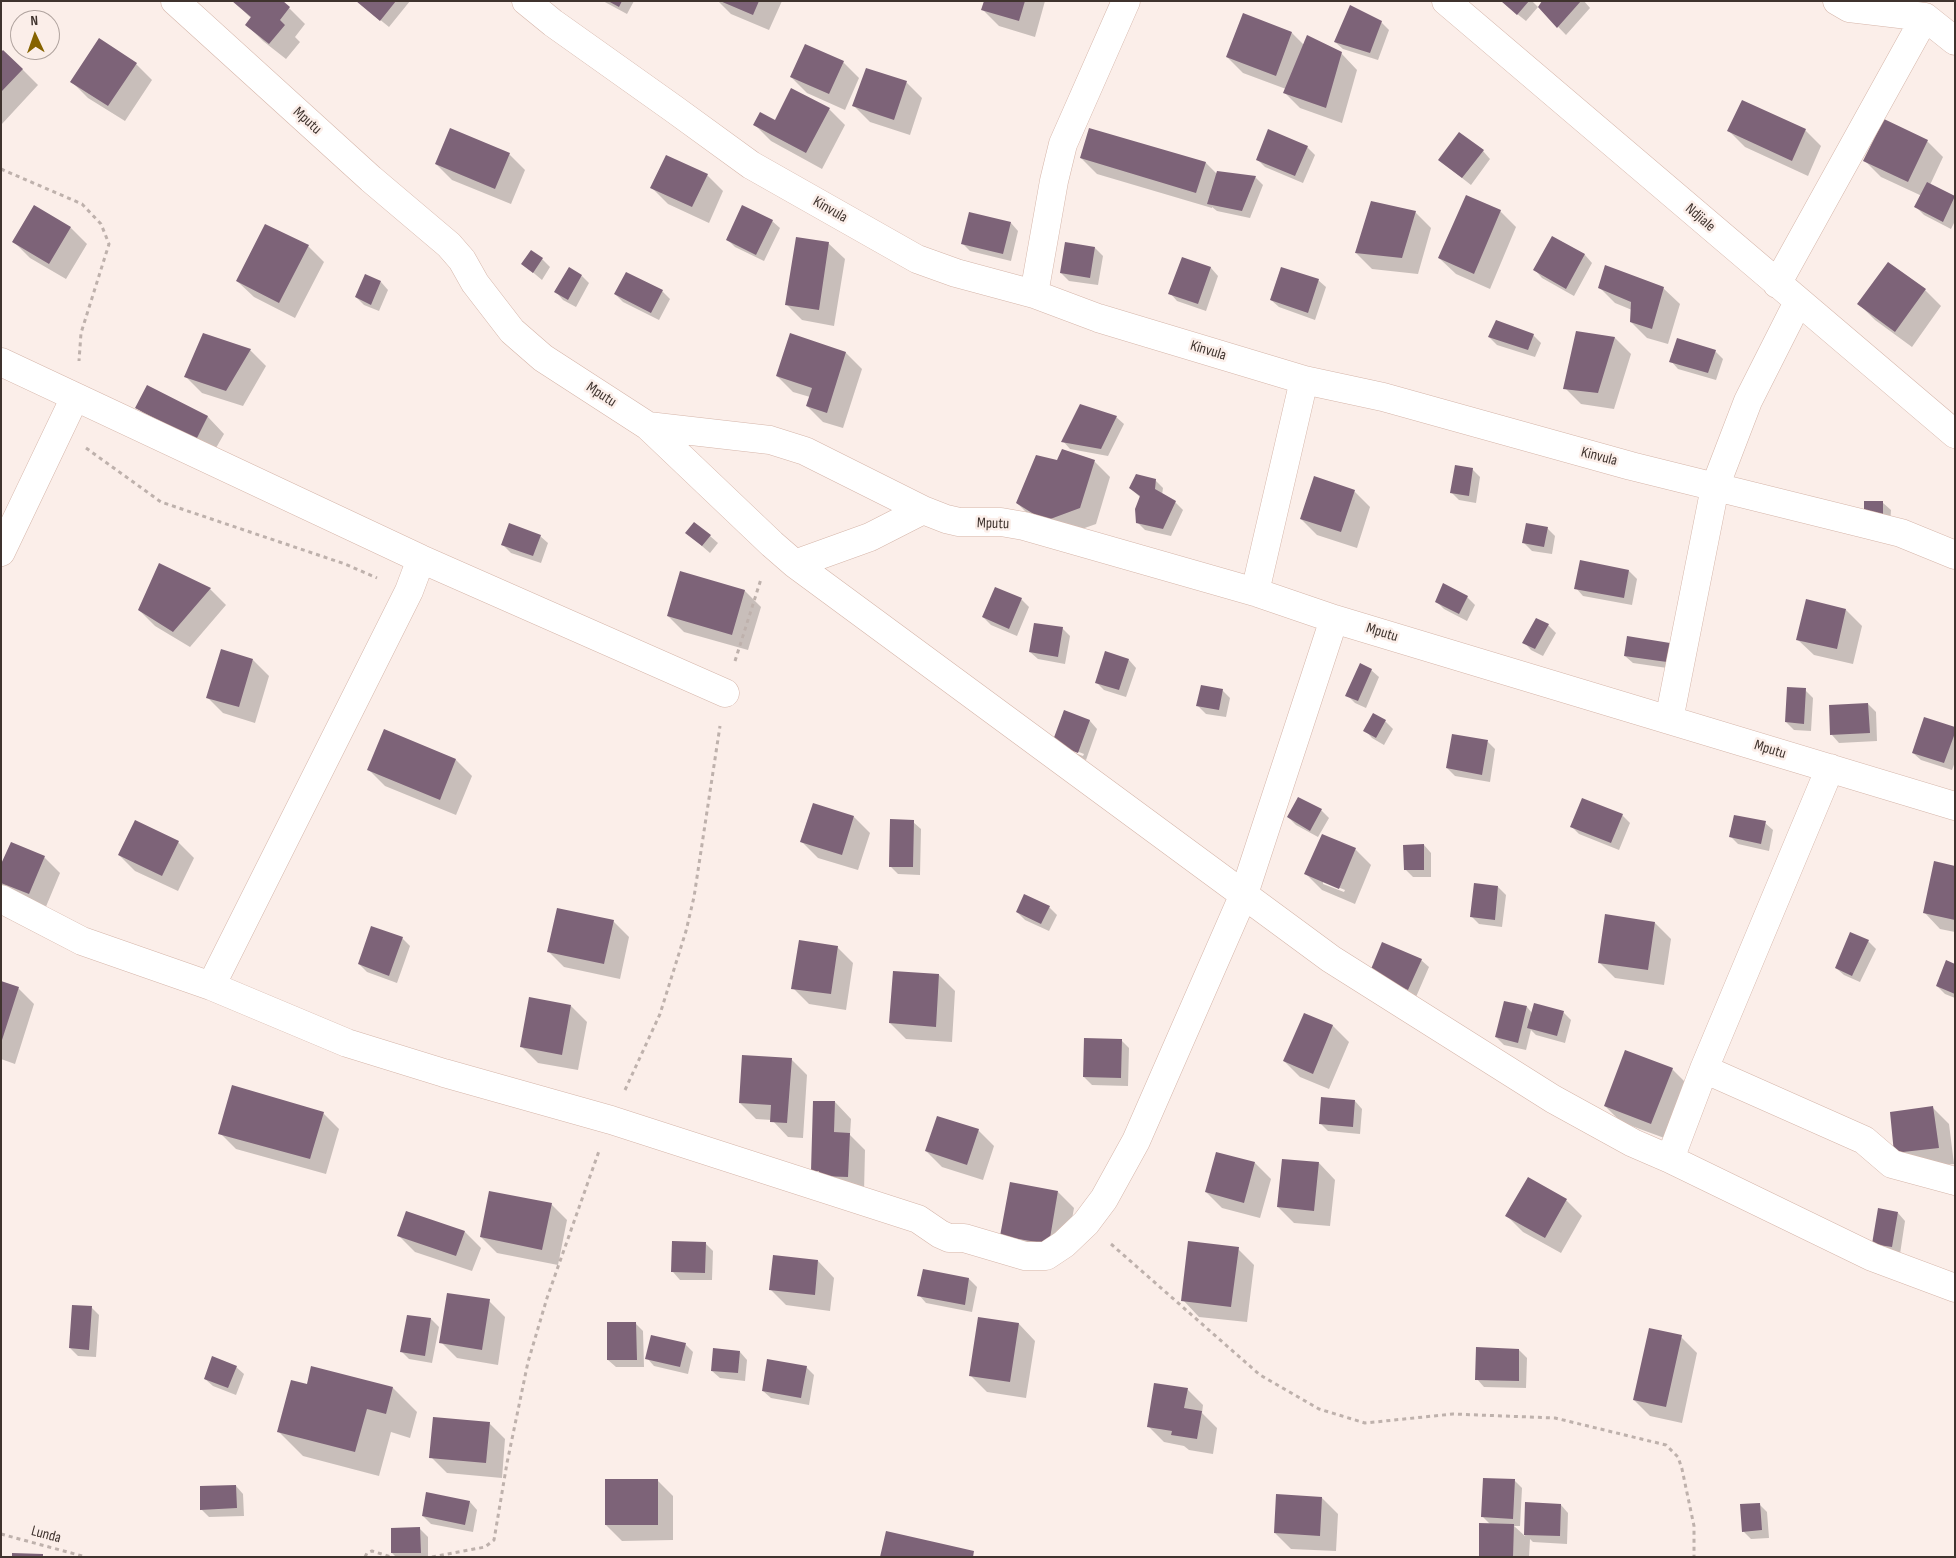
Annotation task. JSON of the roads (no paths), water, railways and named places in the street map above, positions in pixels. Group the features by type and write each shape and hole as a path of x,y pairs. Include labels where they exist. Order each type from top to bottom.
{"street":[{"name":"Mputu","path":"175,1 371,179 449,245 462,260 475,283 512,331 543,358 648,426 770,440 813,454 923,510 958,522 1001,522 1024,526 1255,592 1334,619 1955,806"},
{"name":"Kinvula","path":"526,1 557,12 674,109 751,165 917,260 956,273 1034,294 1098,318 1304,380 1383,398 1715,487 1901,533 1955,554"},
{"path":"1034,294 1054,180 1063,144 1126,1"},
{"name":"Ndjiale","path":"1446,1 1955,434"},
{"path":"1837,1 1849,8 1925,18 1955,41"},
{"path":"1777,284 1925,18"},
{"path":"1669,720 1715,487 1744,408 1798,302"},
{"path":"1,362 421,559 725,694"},
{"path":"1255,592 1304,380"},
{"path":"1,552 75,397"},
{"path":"648,426 795,564 1331,958 1553,1100 1633,1143 1872,1257 1955,1288"},
{"path":"795,564 870,537 923,510"},
{"path":"211,986 409,591 421,559"},
{"path":"1,899 82,941 211,986 347,1043 444,1073 611,1120 918,1219 949,1238 964,1238 1025,1256 1046,1256 1064,1244 1086,1222 1104,1199 1136,1141 1244,894 1334,619"},
{"path":"1670,1159 1704,1069 1830,768"},
{"path":"1704,1069 1864,1140 1892,1164 1955,1181"}]}
